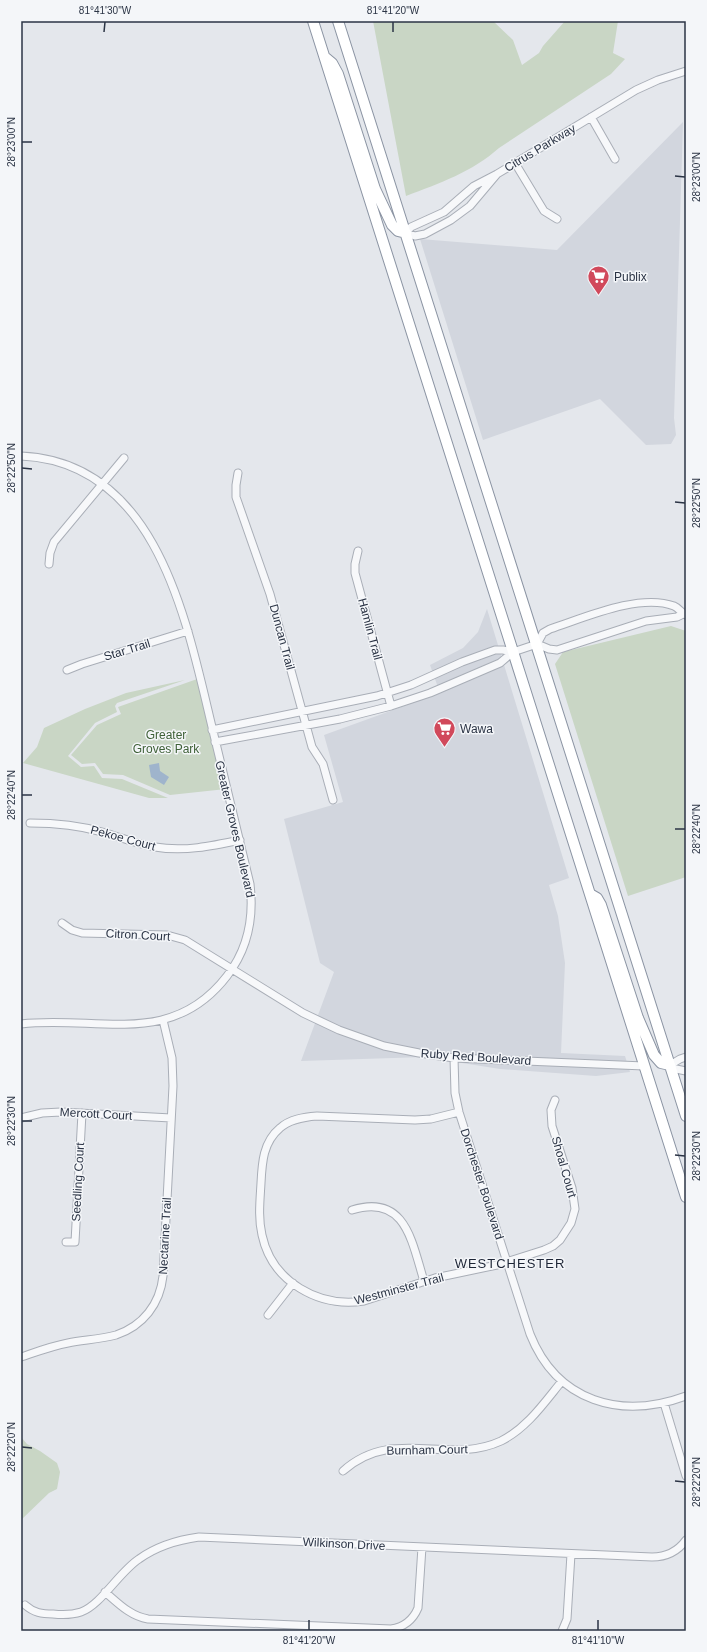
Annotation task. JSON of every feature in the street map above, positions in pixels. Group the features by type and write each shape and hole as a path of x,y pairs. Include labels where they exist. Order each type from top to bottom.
{"highway":[{"path":"313,21 685,1192"},
{"path":"338,21 686,1116"},
{"path":"324,57 332,63 338,74 370,177 390,221 395,228 406,233"},
{"path":"590,894 597,898 602,905 638,1018 654,1055 661,1063 670,1065"}],"street":[{"name":"Citrus Parkway","path":"406,233 415,236 425,234 451,220 470,206 497,174 646,85 668,76 686,71"},
{"path":"591,117 615,159"},
{"path":"515,163 544,211 557,219"},
{"path":"406,233 411,227 444,212 462,198 474,186 497,174"},
{"path":"462,198 470,206"},
{"name":"Greater Groves Boulevard","path":"21,456 37,457 59,462 79,470 102,484 123,502 140,523 165,570 177,599 195,653 212,730 250,884 252,915 249,931 232,969 216,988 204,999 184,1012 163,1020 130,1024 51,1022 21,1024"},
{"path":"49,564 50,553 54,542 124,458"},
{"name":"Duncan Trail","path":"238,473 236,497 270,594 312,747 323,764 333,800"},
{"name":"Hamlin Trail","path":"358,551 355,564 355,573 391,706"},
{"path":"537,644 543,633 550,629 628,604 644,603 672,605 685,615"},
{"path":"215,742 306,725 391,706 420,697 500,663 513,652 537,644 549,649 557,650 646,621 685,615"},
{"name":"Star Trail","path":"67,670 188,631"},
{"path":"212,730 387,693 495,650 513,652"},
{"name":"Pekoe Court","path":"30,823 51,823 84,828 138,844 166,849 201,848 240,840"},
{"name":"Citron Court","path":"62,922 72,930 82,933 167,935 179,938 192,943 232,969"},
{"name":"Ruby Red Boulevard","path":"232,969 297,1010 339,1030 384,1046 454,1058 644,1066"},
{"name":"Nectarine Trail","path":"21,1357 62,1344 124,1332 139,1323 152,1309 160,1291 163,1276 173,1074 172,1058 163,1020"},
{"path":"686,1057 670,1065 676,1069 686,1071"},
{"name":"Dorchester Boulevard","path":"454,1058 455,1094 459,1112 533,1340 545,1364 562,1381 580,1394 611,1405 635,1406 664,1403 686,1396"},
{"name":"Shoal Court","path":"555,1100 551,1110 552,1126 574,1198 574,1216 565,1232"},
{"name":"Mercott Court","path":"21,1118 48,1112 171,1118"},
{"name":"Westminster Trail","path":"459,1112 430,1119 415,1120 317,1116 292,1121 280,1128 269,1141 262,1160 260,1223 264,1240 271,1258 282,1274 305,1292 326,1300 353,1303 364,1301 424,1281 480,1270 544,1250 552,1246 565,1232"},
{"name":"Seedling Court","path":"66,1242 75,1242 82,1113"},
{"path":"352,1210 375,1206 390,1210 398,1217 409,1233 424,1281"},
{"path":"268,1315 293,1283"},
{"name":"Burnham Court","path":"343,1471 366,1456 388,1448 463,1450 480,1448 496,1443 510,1436 525,1424 562,1381"},
{"path":"664,1403 686,1476"},
{"name":"Wilkinson Drive","path":"25,1605 38,1613 74,1614 88,1608 106,1592 124,1571 144,1555 168,1544 191,1538 207,1537 660,1557 675,1551 686,1540"},
{"path":"106,1592 129,1612 148,1619 391,1629 400,1627 408,1622 414,1616 418,1608 422,1547"},
{"path":"562,1631 567,1619 571,1554"}],"shaded area":[{"path":"683,122 674,418 676,435 671,444 646,445 600,399 483,440 420,239 557,250"},
{"path":"487,609 569,878 549,885 558,916 565,963 561,1053 625,1056 630,1072 596,1076 500,1069 424,1057 301,1061 334,972 320,963 284,819 343,802 324,735 440,693 430,665 463,648 478,632"}],"green space":[{"path":"373,21 493,21 513,40 522,65 539,53 543,46 565,21 618,21 613,53 625,59 611,74 499,148 478,164 455,176 406,196"},
{"path":"671,626 686,631 686,877 628,896 555,664 563,652"},
{"name":"Greater Groves Park","path":"200,678 226,789 170,795 123,775 103,774 95,763 82,764 71,755 97,725 121,714 118,707"},
{"path":"185,680 117,703 115,706 117,712 95,723 68,756 81,767 94,766 102,778 122,779 168,798 149,798 23,763 37,747 44,728 85,709 126,693"},
{"path":"21,1437 27,1444 57,1463 60,1472 57,1489 49,1493 21,1520"}],"water":[{"path":"159,763 160,771 169,777 164,785 151,777 149,765"}],"place":[{"name":"Publix","path":"598,296"},
{"name":"Wawa","path":"444,748"}],"district":[{"name":"WESTCHESTER","path":"510,1263"}]}
